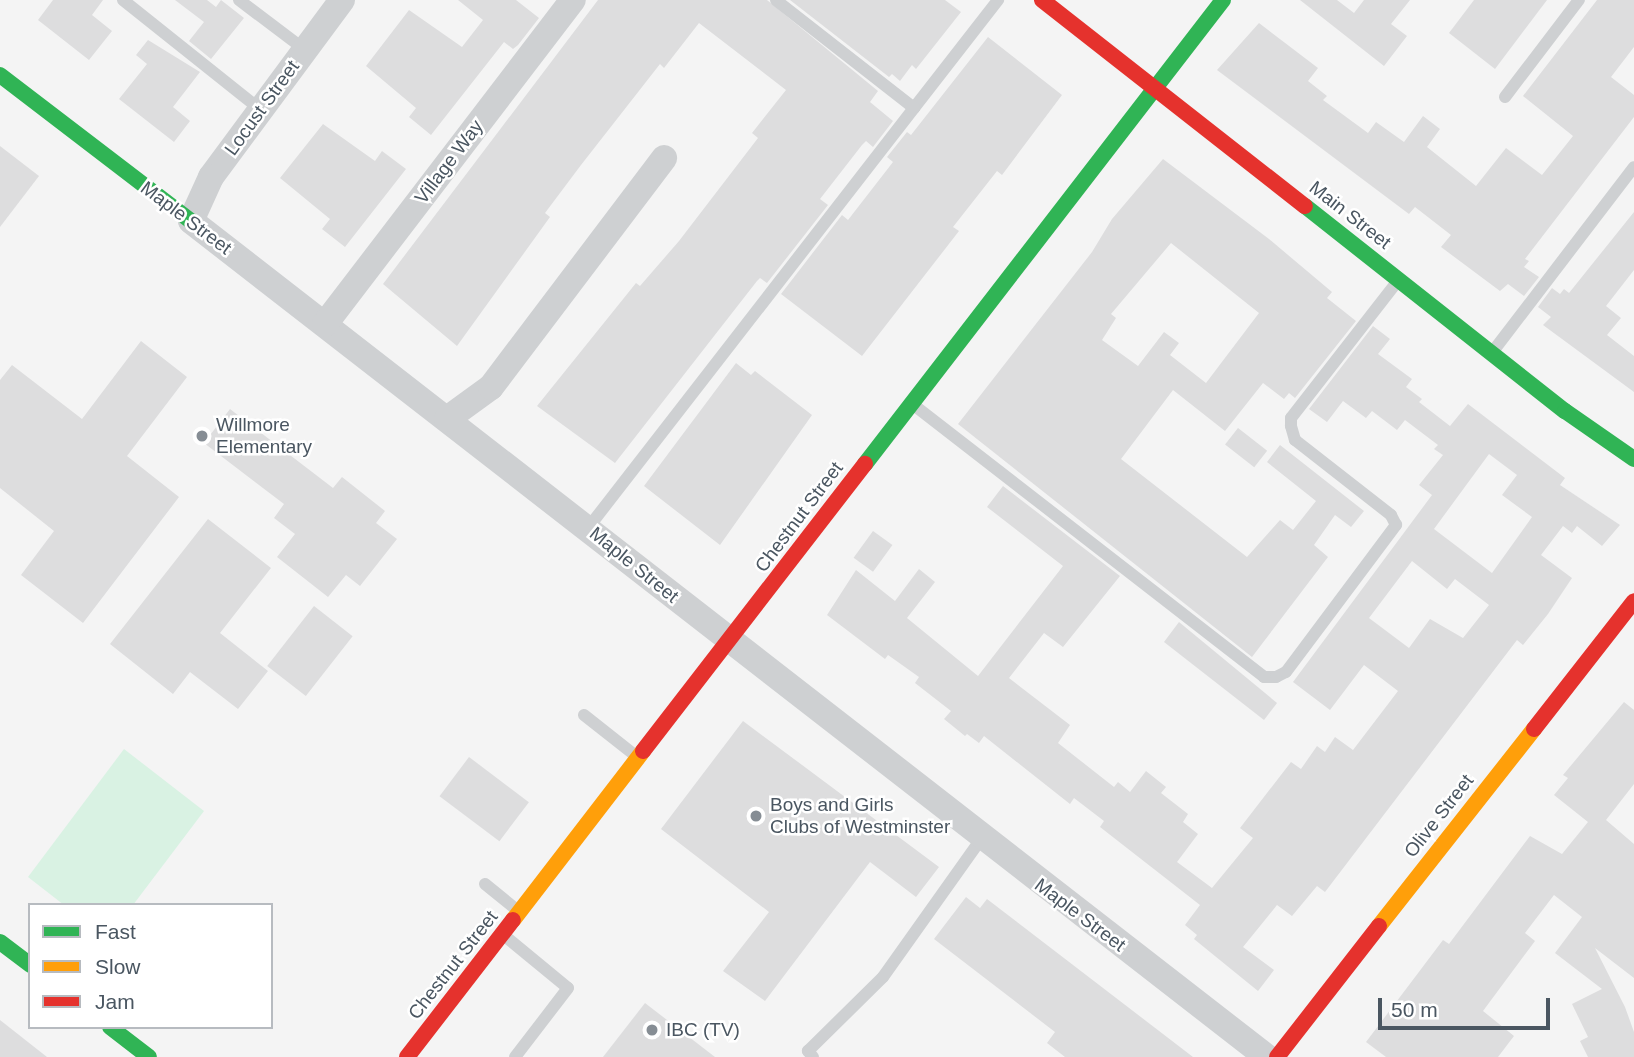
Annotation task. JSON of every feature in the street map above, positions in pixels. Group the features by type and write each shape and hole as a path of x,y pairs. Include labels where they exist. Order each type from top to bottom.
{"street":[{"name":"Locust Street","path":"191,221 211,177 342,0"},
{"name":"Village Way","path":"325,324 573,0"},
{"name":"Main Street","path":"1042,0 1491,353 1634,459"},
{"name":"Chestnut Street","path":"407,1057 1223,0"},
{"name":"Maple Street","path":"0,75 588,528 981,839 1267,1057"},
{"path":"447,419 491,387 664,158"},
{"name":"Olive Street","path":"1277,1057 1634,601"},
{"path":"0,942 28,963"},
{"path":"111,1029 120,1043 149,1057"}],"lane":[{"path":"123,0 261,110"},
{"path":"239,0 305,50"},
{"path":"776,0 915,108"},
{"path":"588,528 998,0"},
{"path":"1505,97 1579,0"},
{"path":"1491,353 1634,167"},
{"path":"912,403 1264,677 1276,677 1286,672 1395,525 1391,515 1295,440 1290,426 1291,418 1398,280"},
{"path":"584,715 639,759"},
{"path":"813,1057 808,1051 883,977 981,839"},
{"path":"485,884 520,912"},
{"path":"503,934 568,988 515,1057"}],"green space":[{"path":"124,749 204,811 135,903 61,903 28,877"}],"building":[{"path":"53,0 103,0 92,15 112,31 89,60 38,20"},
{"path":"175,0 207,0 216,7 221,0 244,18 211,59 189,41 204,22"},
{"path":"458,0 516,0 539,18 513,49 504,42 431,135 409,117 416,108 366,66 409,10 462,47 483,20"},
{"path":"598,0 767,0 878,91 870,102 893,121 873,147 866,141 862,145 820,199 828,205 767,283 760,278 757,281 615,463 537,406 636,283 640,286 679,241 758,138 752,133 786,90 699,23 664,68 660,64 545,213 550,217 457,346 383,284"},
{"path":"790,0 945,0 961,12 916,69 912,65 900,81 892,74 889,77"},
{"path":"1300,0 1337,0 1354,13 1364,0 1410,0 1391,24 1407,36 1384,66"},
{"path":"1474,0 1547,0 1495,69 1449,33"},
{"path":"1597,0 1634,0 1634,47 1611,77 1634,95 1634,117 1525,259 1529,261 1524,267 1539,277 1524,296 1508,284 1500,291 1441,247 1451,235 1415,207 1409,214 1217,70 1259,23 1318,68 1308,81 1327,96 1323,100 1368,133 1376,122 1404,142 1423,116 1440,129 1427,147 1476,186 1506,148 1542,175 1573,136 1523,96"},
{"path":"988,37 1062,95 1002,175 997,171 953,227 959,231 862,356 781,294 842,215 848,220 893,162 887,157 907,132 911,135"},
{"path":"148,40 200,72 173,107 190,121 174,142 119,99 147,64 136,55"},
{"path":"323,124 375,161 382,151 406,169 345,247 322,229 330,219 280,178"},
{"path":"0,146 39,176 0,227"},
{"path":"1163,159 1269,239 1332,292 1327,298 1356,321 1295,398 1289,393 1284,399 1263,383 1225,431 1173,390 1121,459 1247,557 1280,520 1293,530 1316,501 1267,462 1280,445 1364,511 1351,527 1335,515 1314,545 1328,557 1252,657 958,424 1092,252 1112,219","holes":["1171,243 1259,313 1206,383 1170,355 1179,343 1164,332 1138,366 1102,340 1116,318 1111,314"]},
{"path":"1634,212 1634,270 1606,306 1621,318 1607,335 1634,356 1634,392 1543,325 1551,317 1538,307 1552,288 1560,294 1564,289 1569,293"},
{"path":"1373,326 1390,339 1378,354 1412,379 1406,387 1422,399 1419,402 1450,426 1468,404 1565,478 1560,485 1620,525 1602,546 1577,526 1572,533 1563,526 1541,555 1572,578 1548,614 1523,645 1517,640 1325,892 1317,886 1292,916 1277,905 1243,947 1274,970 1258,991 1194,939 1197,935 1185,925 1200,905 1100,827 1104,821 1074,798 1070,804 984,736 979,743 967,734 965,736 944,719 951,711 915,683 919,677 888,655 885,659 827,615 856,570 895,601 919,569 935,582 907,618 978,676 1063,566 987,507 1003,486 1120,576 1063,647 1044,633 1009,678 1070,725 1058,743 1114,787 1118,782 1130,792 1146,771 1166,787 1161,793 1188,814 1183,822 1198,834 1177,862 1212,888 1253,838 1240,828 1291,762 1301,769 1317,746 1325,752 1335,737 1353,750 1398,691 1364,665 1330,710 1293,682 1432,495 1419,485 1443,455 1434,449 1438,445 1405,420 1397,430 1372,411 1366,418 1343,401 1327,422 1309,409","holes":["1489,454 1517,475 1502,495 1532,517 1492,573 1434,529","1412,561 1447,589 1455,579 1489,605 1463,638 1430,619 1409,648 1369,618"]},
{"path":"141,341 187,377 127,456 179,497 83,623 21,575 54,531 0,488 0,380 12,365 82,419"},
{"path":"736,363 751,375 755,371 812,415 720,545 644,486"},
{"path":"230,409 333,488 342,477 385,511 376,523 397,539 360,586 346,575 328,597 277,557 295,534 274,518 284,504 204,443"},
{"path":"1238,428 1267,451 1254,467 1225,445"},
{"path":"208,519 271,568 220,633 268,671 238,709 190,672 173,694 110,644"},
{"path":"873,531 892,545 873,572 854,558"},
{"path":"314,606 353,636 306,696 267,666"},
{"path":"1179,622 1277,703 1264,720 1164,642"},
{"path":"1624,702 1634,710 1634,784 1606,820 1634,844 1634,978 1595,948 1625,1007 1634,1032 1634,1057 1588,1057 1580,1041 1588,1037 1572,1004 1602,989 1555,953 1582,917 1554,895 1525,933 1535,941 1483,1011 1514,1036 1498,1057 1386,1057 1366,1042 1443,940 1449,944 1530,836 1562,854 1588,822 1554,795 1568,778 1563,775"},
{"path":"743,721 939,867 916,897 870,862 765,1001 723,971 769,912 661,829"},
{"path":"469,757 529,802 499,841 440,796"},
{"path":"966,897 980,908 987,899 1193,1057 1065,1057 1047,1043 1055,1032 934,939"},
{"name":"IBC (TV)","path":"645,1003 715,1057 603,1057"},
{"path":"0,1020 47,1057 0,1057"}],"traffic: fast":[{"path":"865,464 1223,0"},
{"path":"0,75 191,221"},
{"path":"1305,206 1565,411 1634,459"},
{"path":"0,942 28,963"},
{"path":"113,1029 149,1057"}],"traffic: slow":[{"path":"1379,926 1534,729"},
{"path":"513,920 643,751"}],"traffic: jam":[{"path":"1042,0 1305,206"},
{"path":"643,751 865,464"},
{"path":"1534,729 1634,601"},
{"path":"407,1057 513,920"},
{"path":"1277,1057 1379,926"}],"place":[{"name":"Willmore Elementary","path":"202,436"},
{"name":"Boys and Girls Clubs of Westminster","path":"756,816"},
{"name":"IBC (TV)","path":"652,1030"}]}
